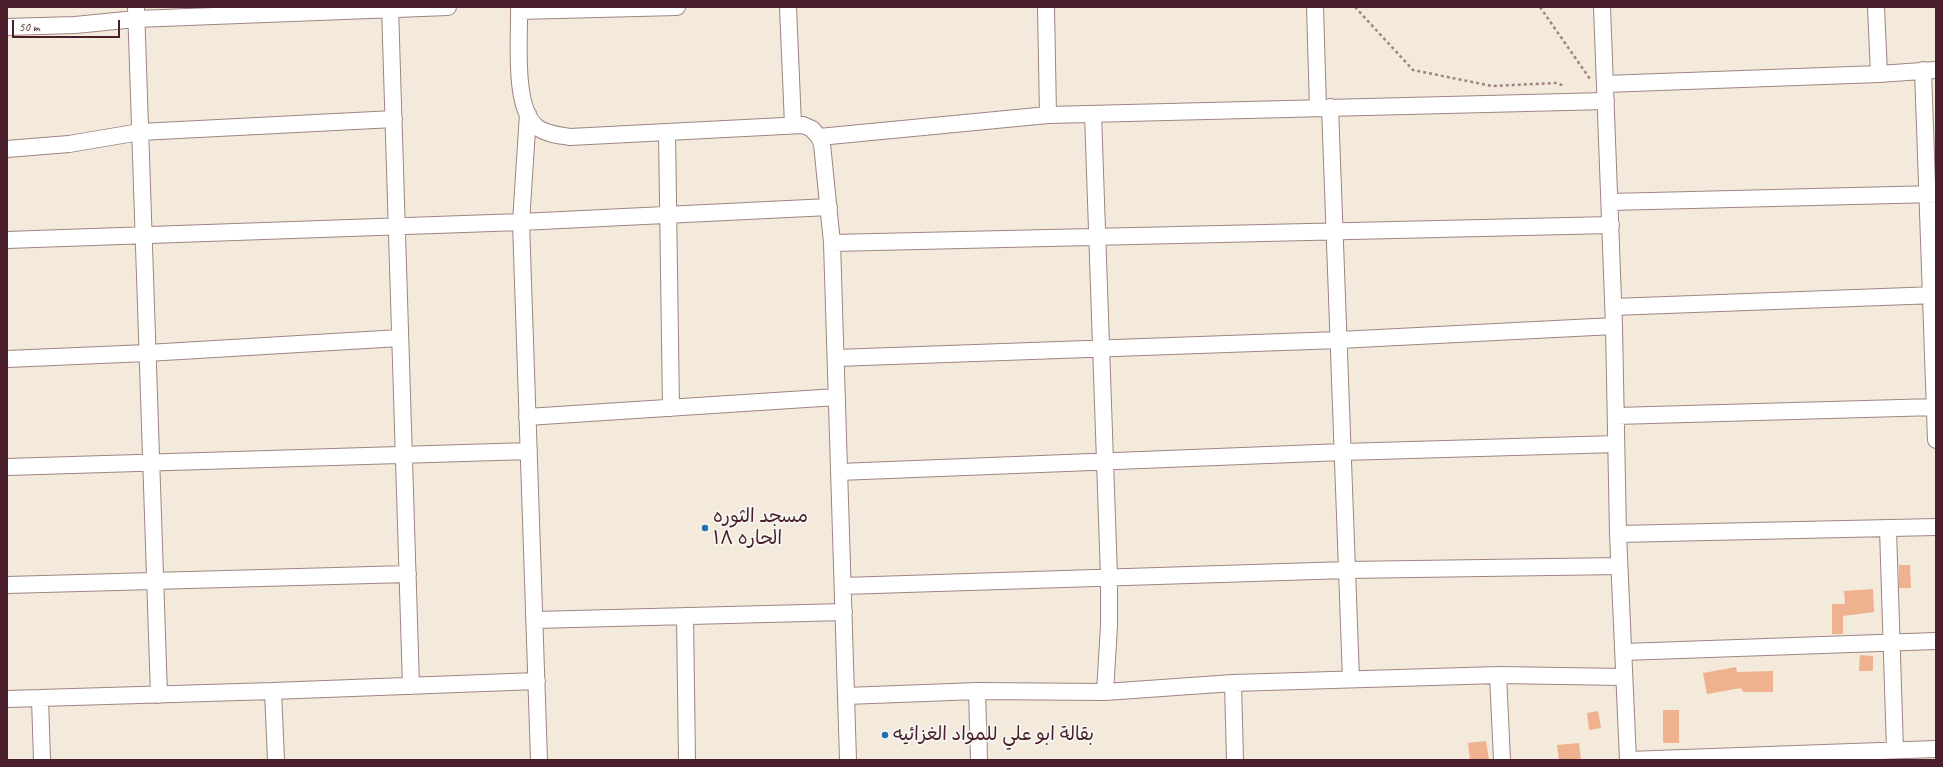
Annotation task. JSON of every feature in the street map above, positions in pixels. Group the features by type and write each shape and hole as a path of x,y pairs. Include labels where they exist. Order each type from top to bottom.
{"street":[{"path":"7,27 75,25 136,13 448,7"},
{"path":"677,7 519,9 520,92 528,114 536,127 550,134 570,137 802,125 812,129 819,137 824,153 832,243 848,760"},
{"path":"788,7 793,125"},
{"path":"1046,7 1048,115"},
{"path":"1315,7 1334,231 1351,679"},
{"path":"1602,7 1611,225 1619,566 1628,760 1758,758 1936,749"},
{"path":"1876,7 1879,74"},
{"path":"390,8 411,686"},
{"path":"136,13 159,695"},
{"path":"1605,84 1879,74 1929,70 1936,440"},
{"path":"819,137 1048,115 1606,101"},
{"path":"528,114 521,222 539,760"},
{"path":"1093,114 1109,577 1109,626 1105,692"},
{"path":"7,149 69,144 140,132 394,119"},
{"path":"667,132 671,408"},
{"path":"1610,202 1931,194"},
{"path":"7,240 521,222 669,213 829,207"},
{"path":"832,243 1611,225"},
{"path":"1613,307 1933,296"},
{"path":"836,358 1339,340 1614,326"},
{"path":"7,359 147,354 400,338"},
{"path":"528,417 837,397"},
{"path":"1616,416 1935,407"},
{"path":"839,472 1343,452 1616,444"},
{"path":"7,467 529,451"},
{"path":"1618,534 1936,527"},
{"path":"1888,529 1895,750"},
{"path":"843,586 1347,570 1619,566"},
{"path":"7,586 408,574"},
{"path":"534,620 844,612"},
{"path":"685,616 687,760"},
{"path":"1624,652 1936,641"},
{"path":"846,696 977,691 1105,692 1233,683 1498,675 1624,677"},
{"path":"1498,675 1502,760"},
{"path":"7,699 537,681"},
{"path":"1233,683 1235,760"},
{"path":"273,691 276,760"},
{"path":"977,691 979,760"},
{"path":"40,698 42,760"}],"path":[{"path":"1354,7 1413,70 1492,86 1556,83 1570,88"},
{"path":"1540,7 1567,48 1606,101"}],"building":[{"path":"1899,565 1910,565 1911,588 1899,588"},
{"path":"1873,589 1874,612 1843,616 1843,634 1832,634 1832,604 1845,604 1844,591"},
{"path":"1860,655 1873,656 1873,671 1859,671"},
{"path":"1736,667 1737,672 1773,671 1773,692 1743,692 1741,688 1707,694 1703,673"},
{"path":"1663,710 1679,710 1679,743 1663,743"},
{"path":"1598,711 1601,728 1589,730 1587,713"},
{"path":"1486,741 1489,760 1470,760 1468,743"},
{"path":"1579,743 1581,760 1559,760 1557,745"}],"place":[{"name":"مسجد الثوره الحاره ١٨","path":"705,528"},
{"name":"بقالة ابو علي للمواد الغزائيه","path":"885,735"}]}
